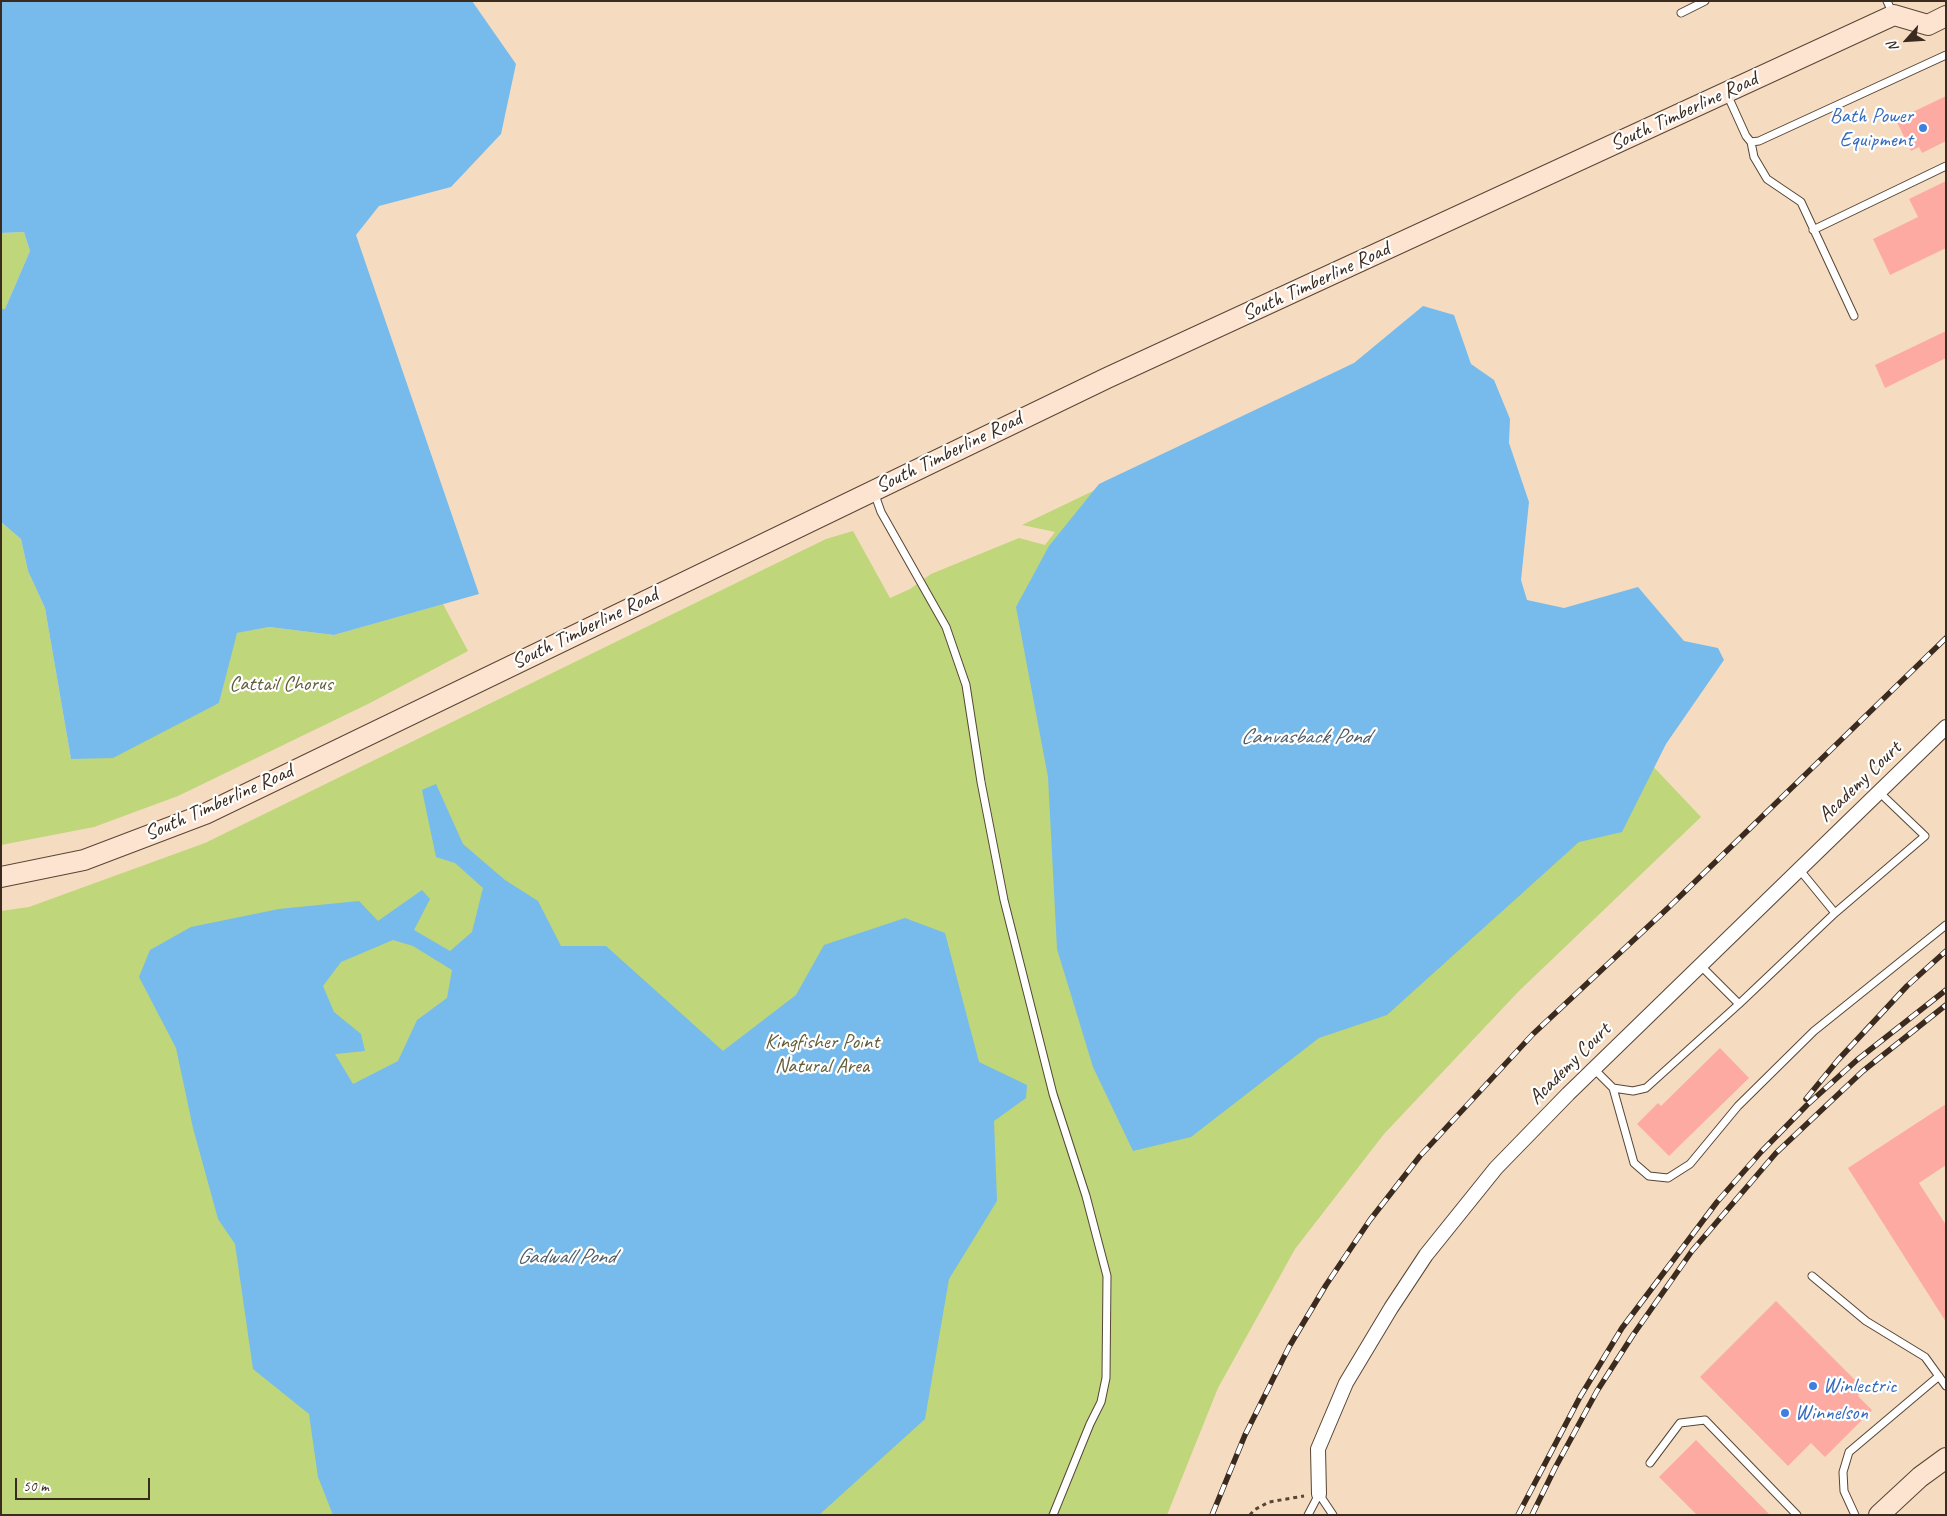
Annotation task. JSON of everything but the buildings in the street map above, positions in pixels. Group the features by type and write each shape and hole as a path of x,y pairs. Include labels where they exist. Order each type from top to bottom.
{"main road":[{"name":"South Timberline Road","path":"1,877 84,860 205,814 1107,378 1726,92 1893,6 1928,25 1946,16"},
{"path":"1879,1515 1920,1477 1946,1458"}],"street":[{"name":"Academy Court","path":"1319,1494 1318,1449 1346,1383 1391,1308 1426,1255 1496,1168 1700,965 1946,727"}],"lane":[{"path":"1680,13 1705,1"},
{"path":"1751,142 1759,141 1946,55"},
{"path":"1726,92 1746,136 1751,142 1754,157 1768,179 1801,202 1854,316"},
{"path":"1813,230 1946,166"},
{"path":"873,490 881,512 946,627 966,685 981,782 1004,900 1053,1094 1086,1196 1107,1276 1106,1378 1100,1402 1053,1515"},
{"path":"1614,1088 1633,1091 1646,1088 1739,1004 1835,913 1925,836 1879,792"},
{"path":"1799,869 1835,913"},
{"path":"1594,1069 1614,1088 1634,1163 1649,1176 1668,1178 1690,1164 1738,1106 1814,1031 1946,926"},
{"path":"1700,965 1739,1004"},
{"path":"1812,1276 1866,1322 1925,1357 1946,1386"},
{"path":"1856,1515 1844,1491 1843,1472 1849,1452 1939,1376"},
{"path":"1650,1463 1680,1423 1705,1420 1797,1515"},
{"path":"1308,1515 1319,1494 1333,1515"}],"path":[{"path":"1250,1515 1254,1510 1269,1502 1319,1494"}],"green space":[{"path":"24,232 30,251 5,309 1,309 1,233"},
{"name":"Kingfisher Point Natural Area","path":"1413,338 1501,606 1701,817 1519,991 1384,1134 1295,1249 1218,1388 1167,1515 1,1515 1,911 29,907 205,843 826,539 853,531 890,598 910,589 931,574 1019,538 1045,545 1055,532 1022,525"},
{"name":"Cattail Chorus","path":"1,522 21,539 28,571 45,608 71,759 219,703 236,633 269,627 334,635 443,604 468,651 370,703 178,796 94,827 1,845"}],"water":[{"path":"1,1 472,1 516,64 501,134 451,187 379,206 356,235 479,594 334,635 269,627 237,633 219,703 113,758 71,759 45,608 28,571 21,539 1,522 1,309 5,309 30,251 24,232 1,233"},
{"name":"Canvasback Pond","path":"1423,306 1454,315 1471,364 1494,380 1510,419 1509,443 1529,502 1521,580 1527,600 1564,608 1638,587 1684,641 1718,648 1724,660 1666,744 1622,832 1579,842 1387,1015 1319,1038 1191,1137 1133,1151 1093,1067 1057,949 1048,777 1016,607 1049,546 1099,484 1354,363"},
{"name":"Gadwall Pond","path":"436,784 463,844 505,880 538,901 561,946 606,946 723,1051 796,995 824,945 905,918 945,933 979,1062 1027,1085 1026,1098 994,1121 997,1201 949,1279 925,1419 819,1515 333,1515 318,1477 309,1414 253,1369 235,1244 218,1219 193,1128 176,1048 139,977 150,950 191,927 279,909 359,901 378,921 422,890 430,899 414,930 450,951 472,932 483,888 455,863 436,857 422,790","holes":["393,940 413,946 452,970 447,998 417,1020 398,1061 353,1084 335,1054 365,1051 361,1034 334,1012 323,986 341,962"]}],"railway":[{"path":"1212,1515 1245,1435 1289,1347 1326,1285 1370,1220 1420,1156 1533,1034 1669,907 1946,638"},
{"path":"1806,1099 1838,1060 1907,986 1946,951"},
{"path":"1518,1515 1580,1397 1622,1328 1717,1202 1761,1152 1807,1105 1857,1060 1946,990"},
{"path":"1532,1515 1597,1391 1633,1335 1692,1251 1776,1153 1863,1071 1946,1005"}],"place":[{"name":"Bath Power Equipment","path":"1923,128"},
{"name":"Winlectric","path":"1813,1386"},
{"name":"Winnelson","path":"1785,1413"}]}
